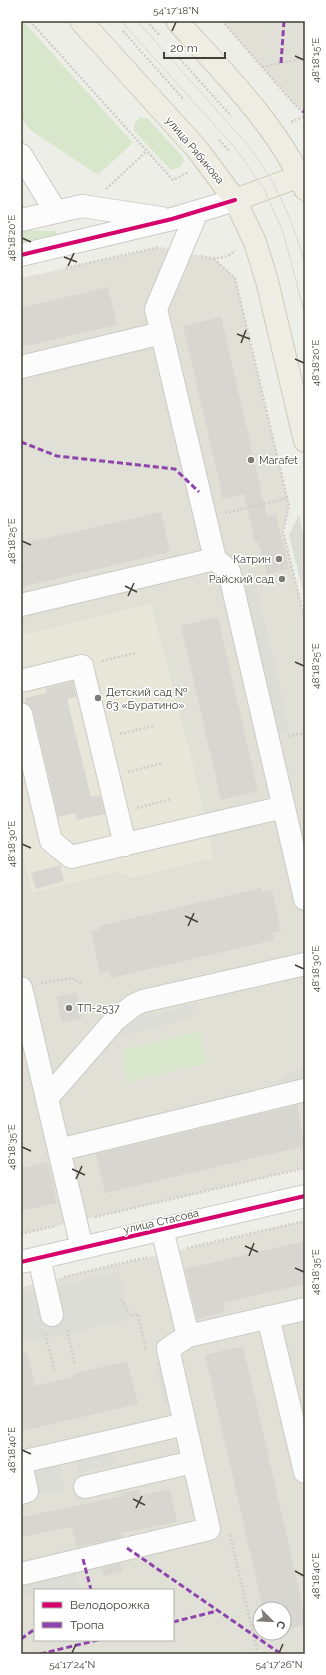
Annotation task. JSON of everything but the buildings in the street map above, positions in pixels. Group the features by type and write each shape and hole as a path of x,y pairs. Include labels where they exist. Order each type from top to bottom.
{"main road":[{"name":"улица Рябикова","path":"81,21 201,153 235,200 255,242 267,281 305,441"},
{"path":"177,21 218,66 272,131 303,180 235,200"}],"street":[{"path":"21,156 56,212"},
{"path":"21,255 172,220 235,200"},
{"path":"21,220 82,206 172,220"},
{"path":"197,212 156,309 215,559 229,571 284,807 298,834 305,899"},
{"path":"21,367 162,333"},
{"path":"21,605 215,559"},
{"path":"21,681 82,666 125,845"},
{"path":"21,714 26,757 51,841 71,857 284,807"},
{"path":"47,1098 115,1020 134,1005 143,1001 305,964"},
{"path":"28,986 47,1098 82,1248"},
{"path":"59,1150 305,1090"},
{"name":"улица Стасова","path":"30,1260 305,1196"},
{"path":"162,1229 188,1336"},
{"path":"30,1260 54,1324"},
{"path":"21,1574 209,1529 168,1350 188,1336 305,1309"},
{"path":"268,1317 305,1472"},
{"path":"21,1462 185,1424"},
{"path":"85,1487 193,1462"},
{"path":"21,1466 27,1491 21,1493"}],"path":[{"path":"30,21 173,180 193,170"},
{"path":"147,21 162,39"},
{"path":"222,21 305,115 289,123"},
{"path":"123,31 188,105"},
{"path":"178,57 234,119"},
{"path":"262,67 305,58"},
{"path":"214,134 230,152"},
{"path":"86,207 147,151"},
{"path":"58,270 162,246 214,259 232,255 237,248"},
{"path":"214,259 235,278 288,498 289,506 283,532 305,620"},
{"path":"205,517 288,498"},
{"path":"82,666 135,653"},
{"path":"91,701 143,688"},
{"path":"100,739 153,726"},
{"path":"109,777 163,763"},
{"path":"118,813 171,799"},
{"path":"28,986 72,978 82,984"},
{"path":"21,1234 305,1168"},
{"path":"122,1298 131,1316 138,1314 146,1353"},
{"path":"54,1324 75,1365"},
{"path":"54,1324 55,1372"},
{"path":"209,1529 228,1524 258,1654"}],"shaded area":[{"path":"222,21 305,21 305,114 295,105"},
{"path":"162,247 214,259 235,278 289,506 283,532 305,620 305,1168 21,1234 21,278"},
{"path":"299,515 305,542 305,600 289,535"},
{"path":"256,584 290,731 278,734 244,587"},
{"name":"Детский сад № 63 «Буратино»","path":"151,604 192,760 214,858 134,878 117,872 32,893 21,846 21,635"},
{"path":"198,1003 188,1019 119,1036 116,1024"},
{"path":"305,1069 305,1086 276,1093 283,1074"},
{"path":"305,1221 305,1654 21,1654 21,1287"},
{"path":"119,1272 129,1320 21,1344 21,1294"},
{"path":"164,1361 174,1403 165,1405 155,1363"},
{"path":"110,1447 115,1464 79,1473 75,1456"},
{"path":"58,1458 65,1489 21,1499 21,1467"},
{"path":"72,1554 79,1587 69,1589 34,1589 34,1597 21,1600 21,1566"}],"green space":[{"path":"21,21 23,21 133,143 98,175 30,130 21,117"},
{"path":"140,117 148,119 182,156 184,161 180,167 171,170 134,131 134,125"},
{"path":"21,230 56,231 58,239 21,247"},
{"path":"200,1031 207,1063 128,1082 121,1050"}],"tram line":[{"path":"121,21 236,149 264,189 283,232 305,315"},
{"path":"137,21 247,144 257,158 274,186 289,216 305,264"}],"marked path":[{"path":"281,63 284,21"},
{"path":"21,442 57,456 175,469 199,492"},
{"path":"127,1548 281,1654"},
{"path":"83,1559 91,1589"},
{"path":"174,1622 217,1611"},
{"path":"21,1639 34,1630"},
{"path":"40,1654 94,1641"}],"cycle path":[{"path":"21,255 172,219 235,200"},
{"path":"21,1262 305,1196"}],"place":[{"name":"Marafet","path":"251,460"},
{"name":"Катрин","path":"279,559"},
{"name":"Райский сад","path":"282,579"},
{"name":"Детский сад № 63 «Буратино»","path":"98,698"},
{"name":"ТП-2537","path":"69,1008"}]}
